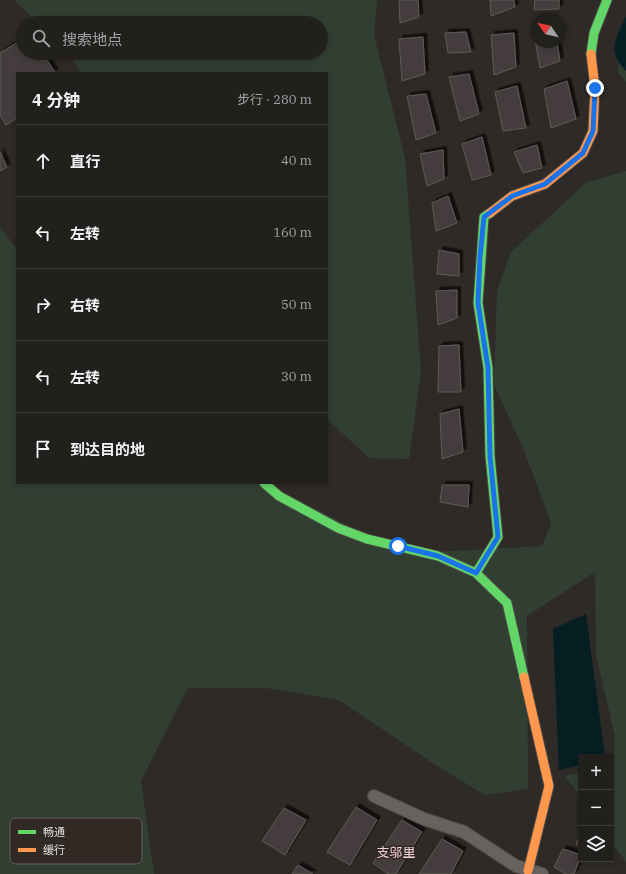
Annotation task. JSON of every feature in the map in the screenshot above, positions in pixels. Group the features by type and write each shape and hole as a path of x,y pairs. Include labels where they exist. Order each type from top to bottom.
{"street":[{"path":"476,573 498,537 490,456 488,368 478,303 480,257 484,217 512,196 545,184 583,153 593,131 595,88 591,56 594,33 607,0"},
{"path":"265,484 279,496 338,528 367,539 438,556 476,573 507,603 550,786 528,871"},
{"path":"374,796 424,819 464,832 500,857 528,871 542,874"}],"green space":[{"path":"14,0 377,0 374,35 405,158 421,371 409,459 369,458 328,420 328,72 80,72 73,60 328,60 328,16 31,16"},
{"path":"626,38 626,82 617,71"},
{"path":"626,171 626,862 614,846 615,736 596,655 595,572 527,616 528,789 485,795 434,764 339,700 265,688 188,688 141,781 154,874 0,874 0,227 16,248 16,484 268,484 403,554 542,546 551,523 524,450 494,385 497,291 511,252 587,182"},
{"path":"578,774 578,794 565,776"}],"water":[{"path":"626,16 626,71 616,56 615,44 616,38"},
{"path":"586,614 605,754 578,754 578,766 559,770 553,629"}],"building":[{"path":"399,0 418,0 419,17 400,23"},
{"path":"490,0 514,0 515,7 491,16"},
{"path":"535,0 559,0 559,9 534,10"},
{"path":"466,32 471,52 448,53 445,33"},
{"path":"514,33 516,67 494,75 491,35"},
{"path":"423,37 425,74 402,81 399,39"},
{"path":"16,43 16,60 47,60 54,72 16,72 16,119 6,125 0,115 0,53"},
{"path":"536,48 558,48 560,61 540,68"},
{"path":"469,74 479,114 460,121 449,77"},
{"path":"567,81 576,119 551,128 544,89"},
{"path":"517,86 526,128 503,131 495,92"},
{"path":"426,94 436,133 416,140 407,96"},
{"path":"482,137 491,175 472,180 462,144"},
{"path":"537,145 542,168 523,173 514,152"},
{"path":"443,150 444,179 427,186 420,154"},
{"path":"0,152 7,167 0,171"},
{"path":"448,196 457,223 436,231 432,203"},
{"path":"439,250 459,254 459,276 437,274"},
{"path":"457,290 457,318 438,325 436,291"},
{"path":"459,345 461,392 438,392 439,346"},
{"path":"459,409 463,452 442,459 440,414"},
{"path":"442,485 469,485 468,507 440,502"},
{"path":"356,807 377,820 350,865 327,852"},
{"path":"284,808 306,820 285,855 262,841"},
{"path":"402,820 422,832 396,874 388,874 373,863"},
{"path":"442,839 463,851 451,874 419,874"},
{"path":"563,849 578,854 578,862 574,874 566,874 554,867"},
{"path":"298,865 313,874 292,874"}],"traffic: fast":[{"path":"591,54 594,33 607,0"},
{"path":"476,573 498,537 490,456 488,368 478,303 484,217 490,213"},
{"path":"265,484 279,496 338,528 367,539 438,556 476,573 507,603 524,677"}],"traffic: slow":[{"path":"490,213 512,196 545,184 583,153 593,131 595,88 591,54"},
{"path":"524,677 549,786 528,871"}],"district":[{"name":"支邬里","path":"396,852"}],"route":[{"path":"398,546 438,556 476,573 498,537 490,456 488,368 478,303 480,257 484,217 512,196 545,184 583,153 593,131 595,88"}]}
